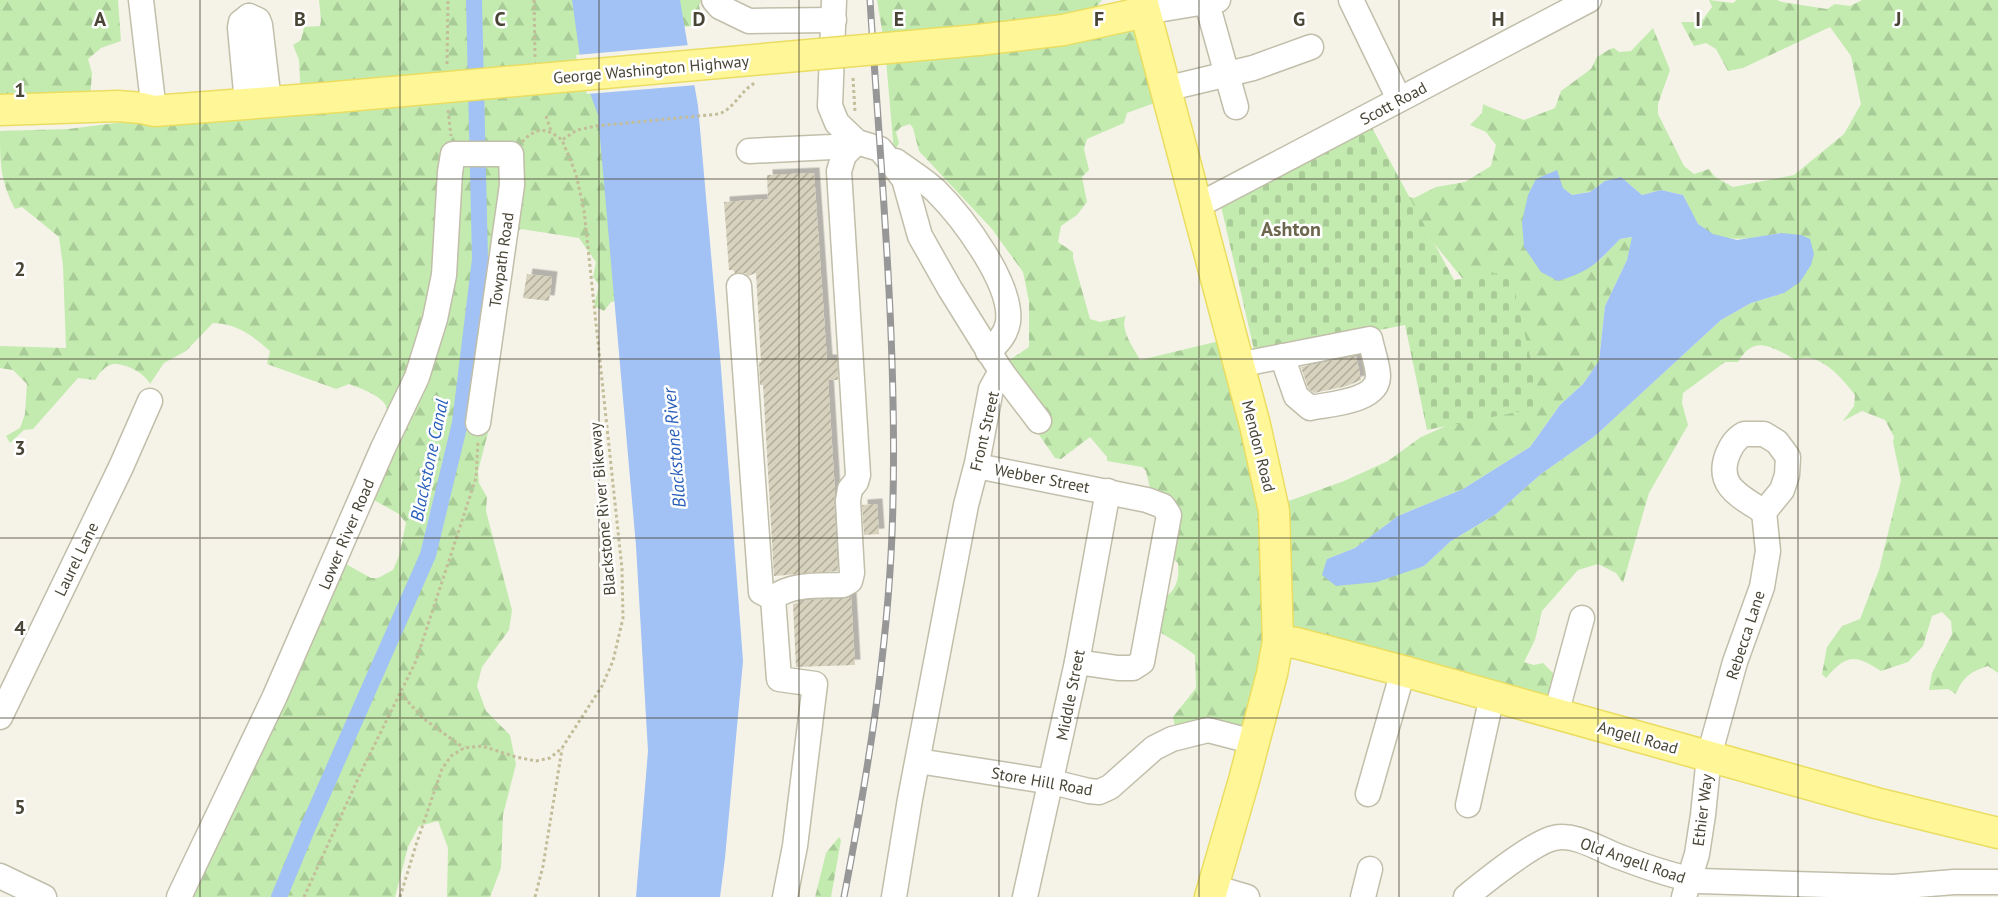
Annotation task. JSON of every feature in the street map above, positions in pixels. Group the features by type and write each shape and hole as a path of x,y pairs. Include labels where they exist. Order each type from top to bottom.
{"main road":[{"path":"1063,30 1102,0"},
{"name":"George Washington Highway","path":"0,110 118,106 154,111 978,40 1063,30 1144,6"},
{"name":"Mendon Road","path":"1144,6 1255,425 1275,512 1278,641 1272,674 1212,892"},
{"name":"George Washington Highway","path":"0,130 119,125 143,118 154,111"},
{"name":"Angell Road","path":"1278,641 1296,643 1403,671 1932,818 1998,833"}],"street":[{"path":"141,0 154,111"},
{"path":"714,0 720,7 748,21 834,10 830,106 837,123 868,145 904,179 920,236 995,362 1040,421"},
{"path":"1351,0 1399,99"},
{"name":"Scott Road","path":"1197,206 1589,0"},
{"path":"1144,6 1212,1 1226,75 1236,107"},
{"path":"249,8 240,28 258,103"},
{"path":"1165,88 1253,68 1311,47"},
{"path":"749,152 868,145"},
{"path":"773,598 782,591 795,588 843,585 850,581 852,573 848,501 850,489 858,475 839,171 844,155 868,145"},
{"name":"Front Street","path":"868,145 935,190 966,225 997,275 1006,305 1008,322 995,362 977,466 966,504 894,897"},
{"name":"Lower River Road","path":"179,897 280,685 383,448 417,377 435,319 444,275 450,172 457,154 504,154"},
{"name":"Towpath Road","path":"478,423 512,186 504,154"},
{"path":"739,286 761,592 773,598"},
{"path":"1238,365 1282,356"},
{"name":"Laurel Lane","path":"0,717 121,467 150,401"},
{"name":"Webber Street","path":"977,466 1108,491 1163,506 1169,515 1142,662 1133,668 1077,662"},
{"name":"Middle Street","path":"1025,897 1077,662 1108,491"},
{"name":"Rebecca Lane","path":"1708,756 1735,662 1762,587 1768,551 1764,512"},
{"path":"773,598 779,679 815,684 795,846 785,897"},
{"path":"1556,714 1582,618"},
{"path":"1368,794 1403,671"},
{"path":"1468,805 1492,696"},
{"name":"Store Hill Road","path":"918,761 1052,782 1099,792 1110,787 1154,748 1172,739 1208,730 1254,742"},
{"name":"Ethier Way","path":"1686,888 1697,854 1708,756"},
{"name":"Old Angell Road","path":"1466,897 1528,851 1557,837 1587,843 1669,875 1686,888 1893,887 1954,882 1998,882"},
{"path":"1363,897 1370,868"},
{"path":"0,876 44,897"},
{"path":"1212,892 1247,897"}],"path":[{"path":"534,0 535,67"},
{"path":"853,78 868,145"},
{"path":"546,116 551,131 562,140 577,129 712,116"},
{"path":"504,154 538,130 551,131"},
{"name":"Blackstone River Bikeway","path":"562,140 576,174 584,210 622,569 623,618 613,661 602,686 562,748"},
{"path":"304,897 362,770 416,661 476,478 478,423"},
{"path":"400,693 424,719 464,748"},
{"path":"400,897 442,769 451,756 464,748 482,746 536,761 550,758 562,748"},
{"path":"535,897 543,866 562,748"}],"green space":[{"path":"0,0 118,0 121,41 101,48 88,59 92,73 89,113 0,116"},
{"path":"319,0 579,0 595,67 621,300 611,302 604,311 594,306 599,285 593,277 596,262 579,238 521,229 495,247 485,281 466,305 471,323 470,345 477,353 491,394 490,425 478,471 479,483 487,497 486,511 512,610 509,630 482,667 477,686 486,711 510,735 516,764 503,815 501,868 490,897 447,897 448,848 438,821 419,826 408,847 395,897 179,897 337,559 371,578 378,578 393,570 399,556 406,523 399,514 363,494 383,448 378,430 387,414 383,402 372,394 349,384 336,389 267,364 270,351 257,340 237,328 213,323 186,351 164,363 150,384 144,376 123,365 107,366 95,380 78,378 33,429 24,430 10,443 6,436 20,428 25,414 27,384 13,370 0,368 0,346 66,348 63,266 59,237 22,207 15,209 6,189 2,171 0,131 68,129 301,100 299,60 293,45 301,40 304,27 320,26"},
{"path":"671,0 701,0 699,5 703,25 681,27"},
{"path":"877,0 1102,0 1079,19 1147,26 1163,100 1127,113 1124,123 1087,139 1084,149 1089,170 1082,177 1087,202 1077,215 1061,226 1058,242 1073,252 1090,319 1100,322 1126,316 1124,327 1140,360 1228,339 1269,508 1344,481 1388,461 1421,437 1478,412 1489,311 1402,204 1405,196 1414,198 1436,187 1465,182 1491,166 1496,145 1486,132 1470,125 1482,113 1483,104 1524,120 1555,108 1561,91 1591,69 1597,57 1614,48 1619,52 1631,51 1653,28 1670,70 1658,104 1658,114 1684,166 1694,174 1709,169 1715,177 1733,187 1794,175 1844,134 1861,104 1851,56 1830,27 1743,68 1728,71 1716,49 1706,43 1694,46 1681,22 1701,22 1712,7 1709,0 1733,3 1737,0 1777,0 1827,9 1835,4 1850,6 1862,0 1998,0 1998,673 1988,666 1976,671 1964,679 1956,694 1948,689 1929,690 1932,673 1952,634 1951,621 1942,612 1932,616 1923,646 1908,662 1881,671 1857,659 1851,659 1840,664 1826,678 1822,674 1827,647 1842,626 1860,619 1879,570 1901,480 1894,437 1885,420 1862,411 1843,421 1854,406 1855,395 1829,367 1813,359 1796,360 1772,348 1758,345 1744,353 1738,362 1725,362 1683,393 1682,403 1688,425 1649,493 1623,583 1616,573 1598,564 1578,570 1542,611 1535,640 1524,662 1534,665 1543,663 1555,675 1547,715 1281,638 1249,750 1233,742 1178,740 1173,717 1196,688 1195,655 1148,624 1151,607 1173,590 1178,579 1178,563 1163,551 1166,494 1150,488 1146,471 1142,467 1107,461 1107,457 1090,437 1061,459 1055,458 1007,388 996,369 1029,347 1029,301 1023,272 992,229 919,151 910,124 901,127 896,132 899,143 894,153 885,48","holes":["1621,177 1642,195 1661,190 1683,195 1699,225 1718,236 1738,239 1781,233 1784,293 1751,303 1721,320 1595,436 1541,474 1496,514 1451,541 1424,566 1339,585 1327,559 1355,548 1398,516 1463,489 1530,447 1560,405 1583,384 1599,361 1605,306 1627,260 1633,237 1620,239 1597,263 1536,179 1563,188 1572,195 1590,192 1605,181"]},
{"path":"1370,124 1454,280 1510,271 1542,407 1427,430 1405,325 1255,354 1221,206"},
{"path":"839,837 841,840 831,897 815,897 826,853"}],"water":[{"name":"Blackstone River","path":"572,0 680,0 698,106 743,661 720,897 636,897 648,751 636,546 598,115 582,71"},
{"path":"1557,170 1563,188 1572,195 1590,192 1605,181 1621,177 1642,195 1661,190 1683,195 1698,224 1713,234 1737,240 1781,233 1801,235 1810,239 1814,254 1811,265 1800,282 1784,293 1751,303 1721,320 1595,436 1541,474 1496,514 1451,541 1424,566 1377,582 1336,586 1322,575 1327,559 1355,548 1398,516 1463,489 1530,447 1560,405 1583,384 1599,361 1605,306 1627,260 1632,237 1620,239 1593,265 1578,274 1558,281 1541,272 1524,247 1522,222 1528,195 1536,179"}],"pier":[{"path":"690,45 697,85 587,94 576,55"}],"building":[{"path":"814,173 827,360 837,360 838,380 828,380 838,571 774,576 763,385 760,385 759,362 761,362 756,273 748,276 745,273 735,273 729,270 724,202 768,199 767,175"},
{"path":"527,274 552,277 549,301 523,298"},
{"path":"1356,356 1361,380 1347,386 1314,393 1308,388 1301,367"},
{"path":"877,504 879,534 864,535 862,505"},
{"path":"851,597 855,665 796,667 793,604 808,600"}],"waterway":[{"name":"Blackstone Canal","path":"279,897 428,555 460,423 480,259 474,0"}],"railway":[{"path":"844,897 881,671 892,534 894,467 891,333 870,0"}],"district":[{"name":"Ashton","path":"1291,229"}]}
